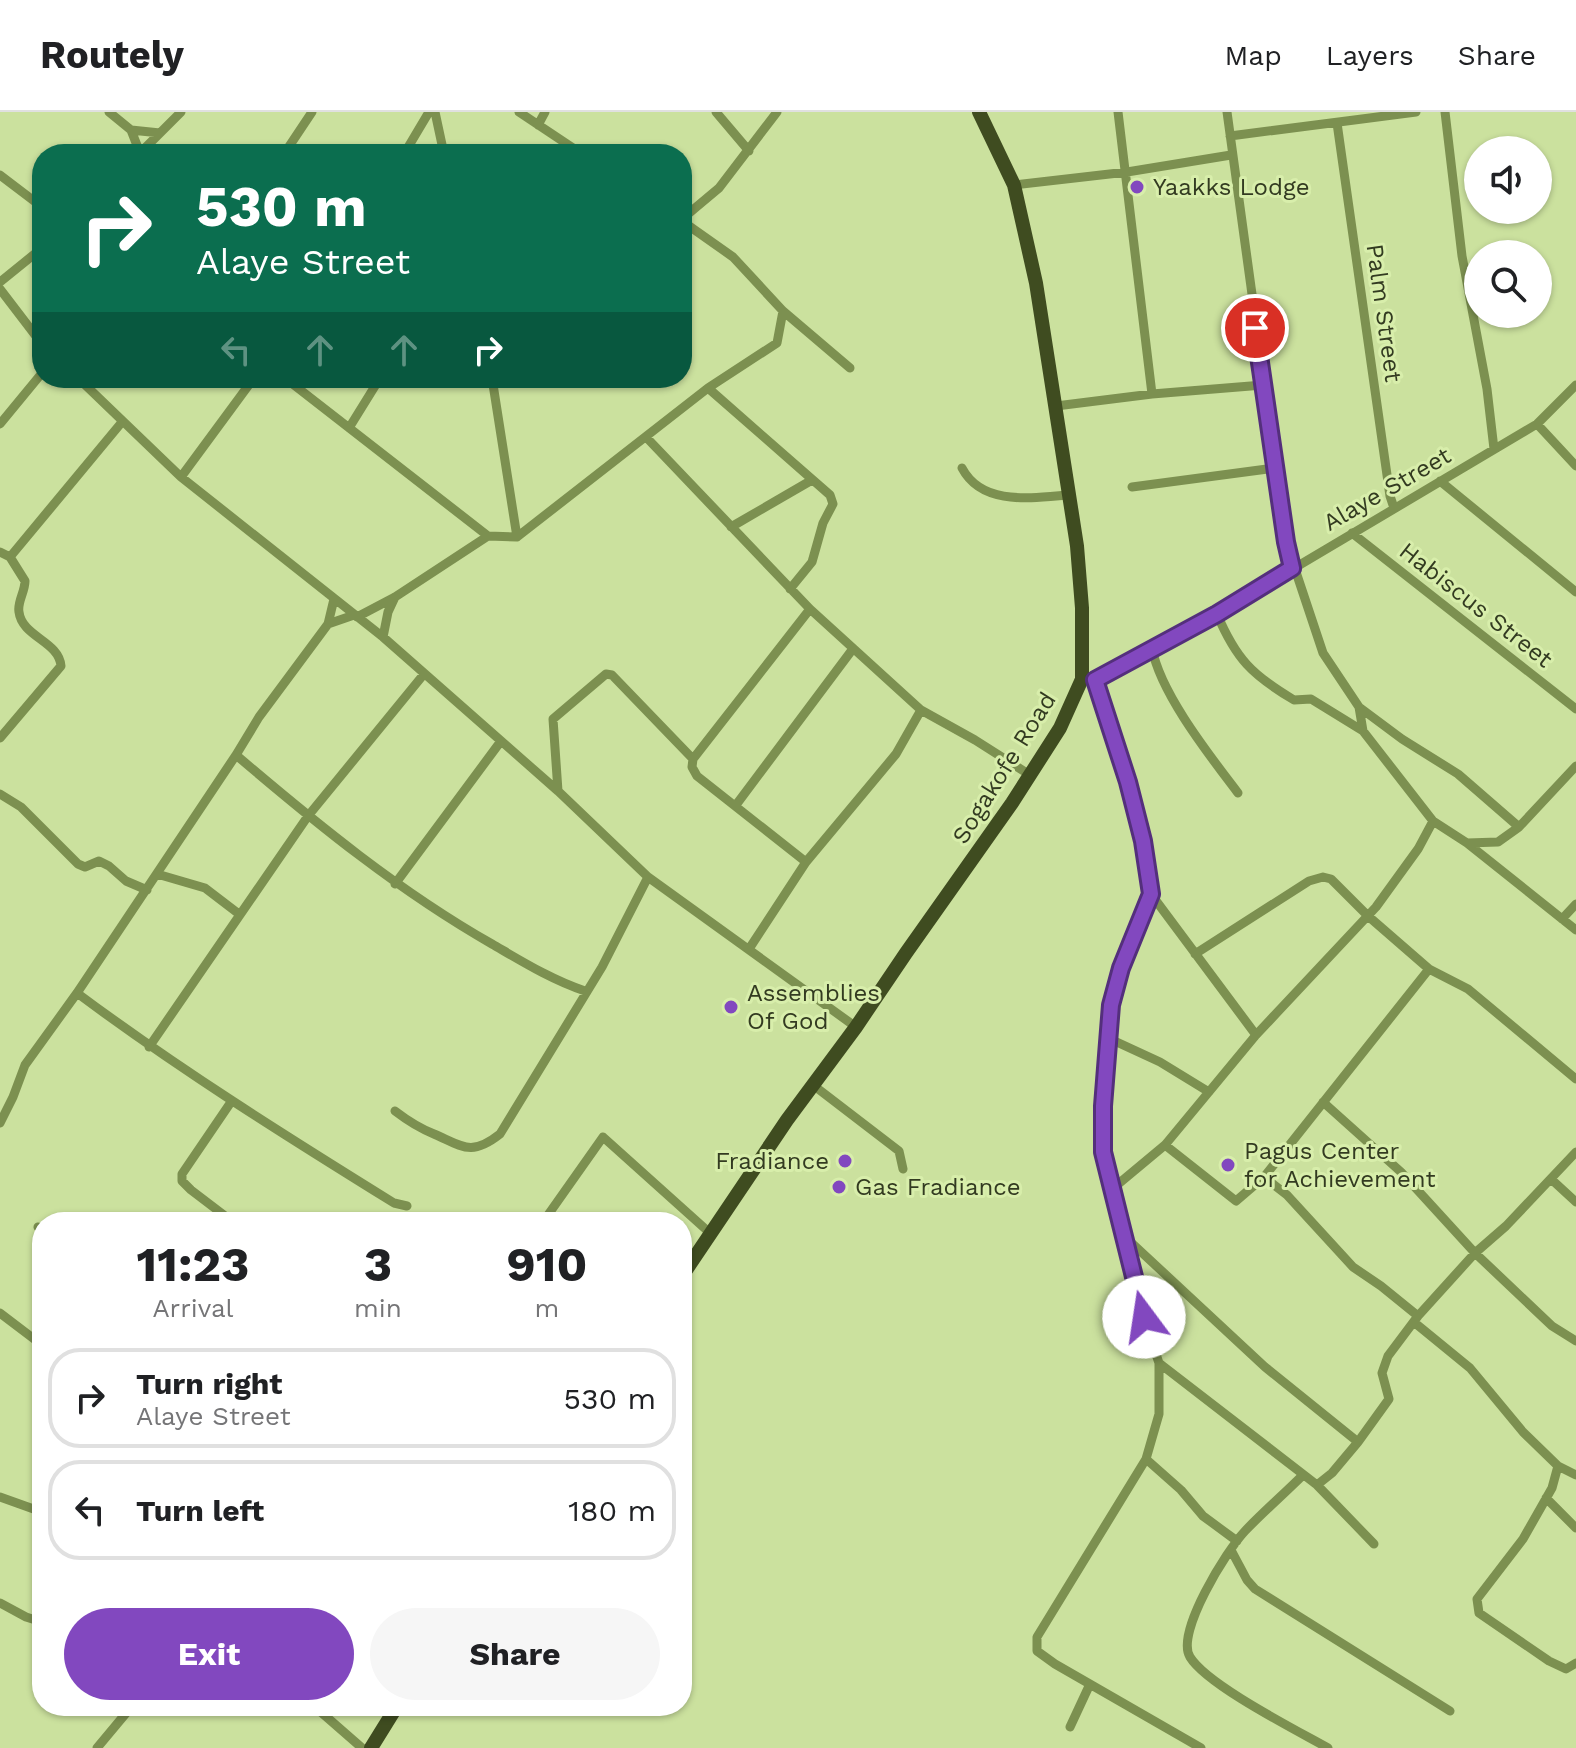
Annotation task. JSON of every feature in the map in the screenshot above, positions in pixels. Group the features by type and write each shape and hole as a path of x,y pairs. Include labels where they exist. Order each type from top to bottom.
{"main road":[{"name":"Sogakofe Road","path":"692,1262 1030,775 1088,680 1069,495 1036,283 1014,185 979,112"},
{"path":"371,1748 391,1716"}],"street":[{"path":"109,112 131,130 136,144"},
{"path":"149,144 181,112"},
{"path":"291,144 312,112"},
{"path":"410,144 429,112"},
{"path":"435,112 442,144"},
{"path":"519,112 567,144"},
{"path":"538,125 545,112"},
{"path":"716,112 749,151"},
{"path":"692,211 719,188 777,112"},
{"path":"1118,112 1152,394"},
{"path":"1227,112 1286,542 1292,568 1323,653 1359,707 1402,739 1458,774 1519,827"},
{"path":"1230,136 1416,112"},
{"path":"1445,112 1462,256 1487,389 1494,449"},
{"name":"Palm Street","path":"1337,123 1394,508"},
{"path":"131,130 160,133"},
{"path":"1014,185 1127,172 1231,155"},
{"path":"0,175 32,199"},
{"path":"692,227 733,257 783,311 850,368"},
{"path":"0,282 32,256"},
{"path":"0,289 32,331"},
{"path":"328,624 356,616 395,597 488,536 517,537 708,388 777,343 783,311"},
{"path":"0,424 32,385"},
{"path":"1056,406 1263,385"},
{"name":"Alaye Street","path":"1088,680 1217,614 1537,424 1576,385"},
{"path":"89,388 181,477 383,637 558,791 648,877 856,1027"},
{"path":"181,477 247,388"},
{"path":"298,388 488,536"},
{"path":"349,428 374,388"},
{"path":"494,388 517,537"},
{"path":"708,388 830,495 833,504 823,523 812,562 790,589"},
{"path":"0,738 61,666 55,649 22,620 19,612 25,581 5,554 122,422"},
{"path":"1537,424 1576,466"},
{"path":"646,437 852,650 921,710 1030,775"},
{"path":"962,468 975,487 1012,498 1069,495"},
{"path":"1132,487 1275,468"},
{"path":"731,527 812,480"},
{"path":"1440,481 1576,592"},
{"name":"Habiscus Street","path":"1352,533 1576,709"},
{"path":"383,637 395,597"},
{"path":"0,1123 25,1065 147,890 259,717 328,624 334,599"},
{"path":"806,862 697,776 692,767 693,759 810,609"},
{"path":"1217,614 1230,645 1244,664 1294,700 1311,699 1363,731 1433,821 1467,843 1576,930"},
{"path":"1152,648 1161,681 1190,728 1238,793"},
{"path":"736,805 852,650"},
{"path":"149,1047 308,816 424,674"},
{"path":"558,791 553,719 606,674 612,675 693,759"},
{"path":"1088,680 1128,782 1143,841 1151,894 1256,1035"},
{"path":"1359,707 1363,731"},
{"path":"749,949 806,862 896,754 921,710"},
{"path":"395,884 501,741"},
{"path":"236,755 395,884 559,983 585,991"},
{"path":"1467,843 1498,842 1519,827 1576,766"},
{"path":"0,794 21,807 78,864 85,867 99,861 126,881 147,890"},
{"path":"1111,1190 1165,1145 1256,1035 1368,916 1418,849 1433,821"},
{"path":"157,874 205,888 239,914"},
{"path":"395,1111 415,1127 460,1148 482,1146 494,1139 533,1082 602,967 648,877"},
{"path":"1195,954 1309,881 1323,877 1331,879 1429,969 1468,989 1576,1079"},
{"path":"1151,894 1121,968 1111,1005 1103,1152 1159,1363 1159,1414 1146,1459 1037,1637 1037,1651 1201,1748"},
{"path":"1562,919 1576,904"},
{"path":"1165,1145 1236,1201 1264,1177 1429,969"},
{"path":"77,993 149,1047 231,1102 394,1203 407,1206"},
{"path":"1108,1038 1160,1062 1209,1092"},
{"path":"813,1085 899,1151 903,1169"},
{"path":"220,1212 182,1181 182,1174 231,1102"},
{"path":"1323,1102 1401,1172 1475,1253 1552,1326 1576,1341"},
{"path":"552,1212 603,1137 687,1212"},
{"path":"1317,1485 1332,1473 1358,1442 1389,1399 1382,1373 1388,1356 1416,1320 1475,1253 1506,1226 1576,1152"},
{"path":"1264,1177 1287,1195 1353,1267 1381,1286 1470,1368 1523,1432 1558,1466 1576,1475"},
{"path":"1551,1179 1576,1202"},
{"path":"692,1217 711,1234"},
{"path":"1123,1235 1265,1367 1358,1442"},
{"path":"0,1313 32,1337"},
{"path":"1159,1363 1317,1485 1374,1544"},
{"path":"1146,1459 1234,1545 1247,1580 1255,1589 1450,1711"},
{"path":"1558,1466 1552,1488 1523,1539 1477,1599 1479,1613 1549,1661 1566,1669 1576,1663"},
{"path":"1303,1475 1234,1545 1203,1595 1186,1641 1187,1654 1198,1667 1229,1690 1328,1748"},
{"path":"0,1497 32,1508"},
{"path":"1546,1498 1576,1528"},
{"path":"0,1603 32,1619"},
{"path":"1070,1727 1090,1684"},
{"path":"97,1748 124,1716"},
{"path":"325,1716 362,1748"},
{"path":"1300,1732 1306,1748"}],"place":[{"name":"Yaakks Lodge","path":"1137,187"},
{"name":"Assemblies Of God","path":"731,1007"},
{"name":"Fradiance","path":"845,1161"},
{"name":"Pagus Center for Achievement","path":"1228,1165"},
{"name":"Gas Fradiance","path":"839,1187"}],"route":[{"path":"1144,1317 1103,1152 1103,1106 1111,1005 1121,968 1151,894 1143,841 1128,782 1095,680 1217,614 1292,568 1255,328"}]}
